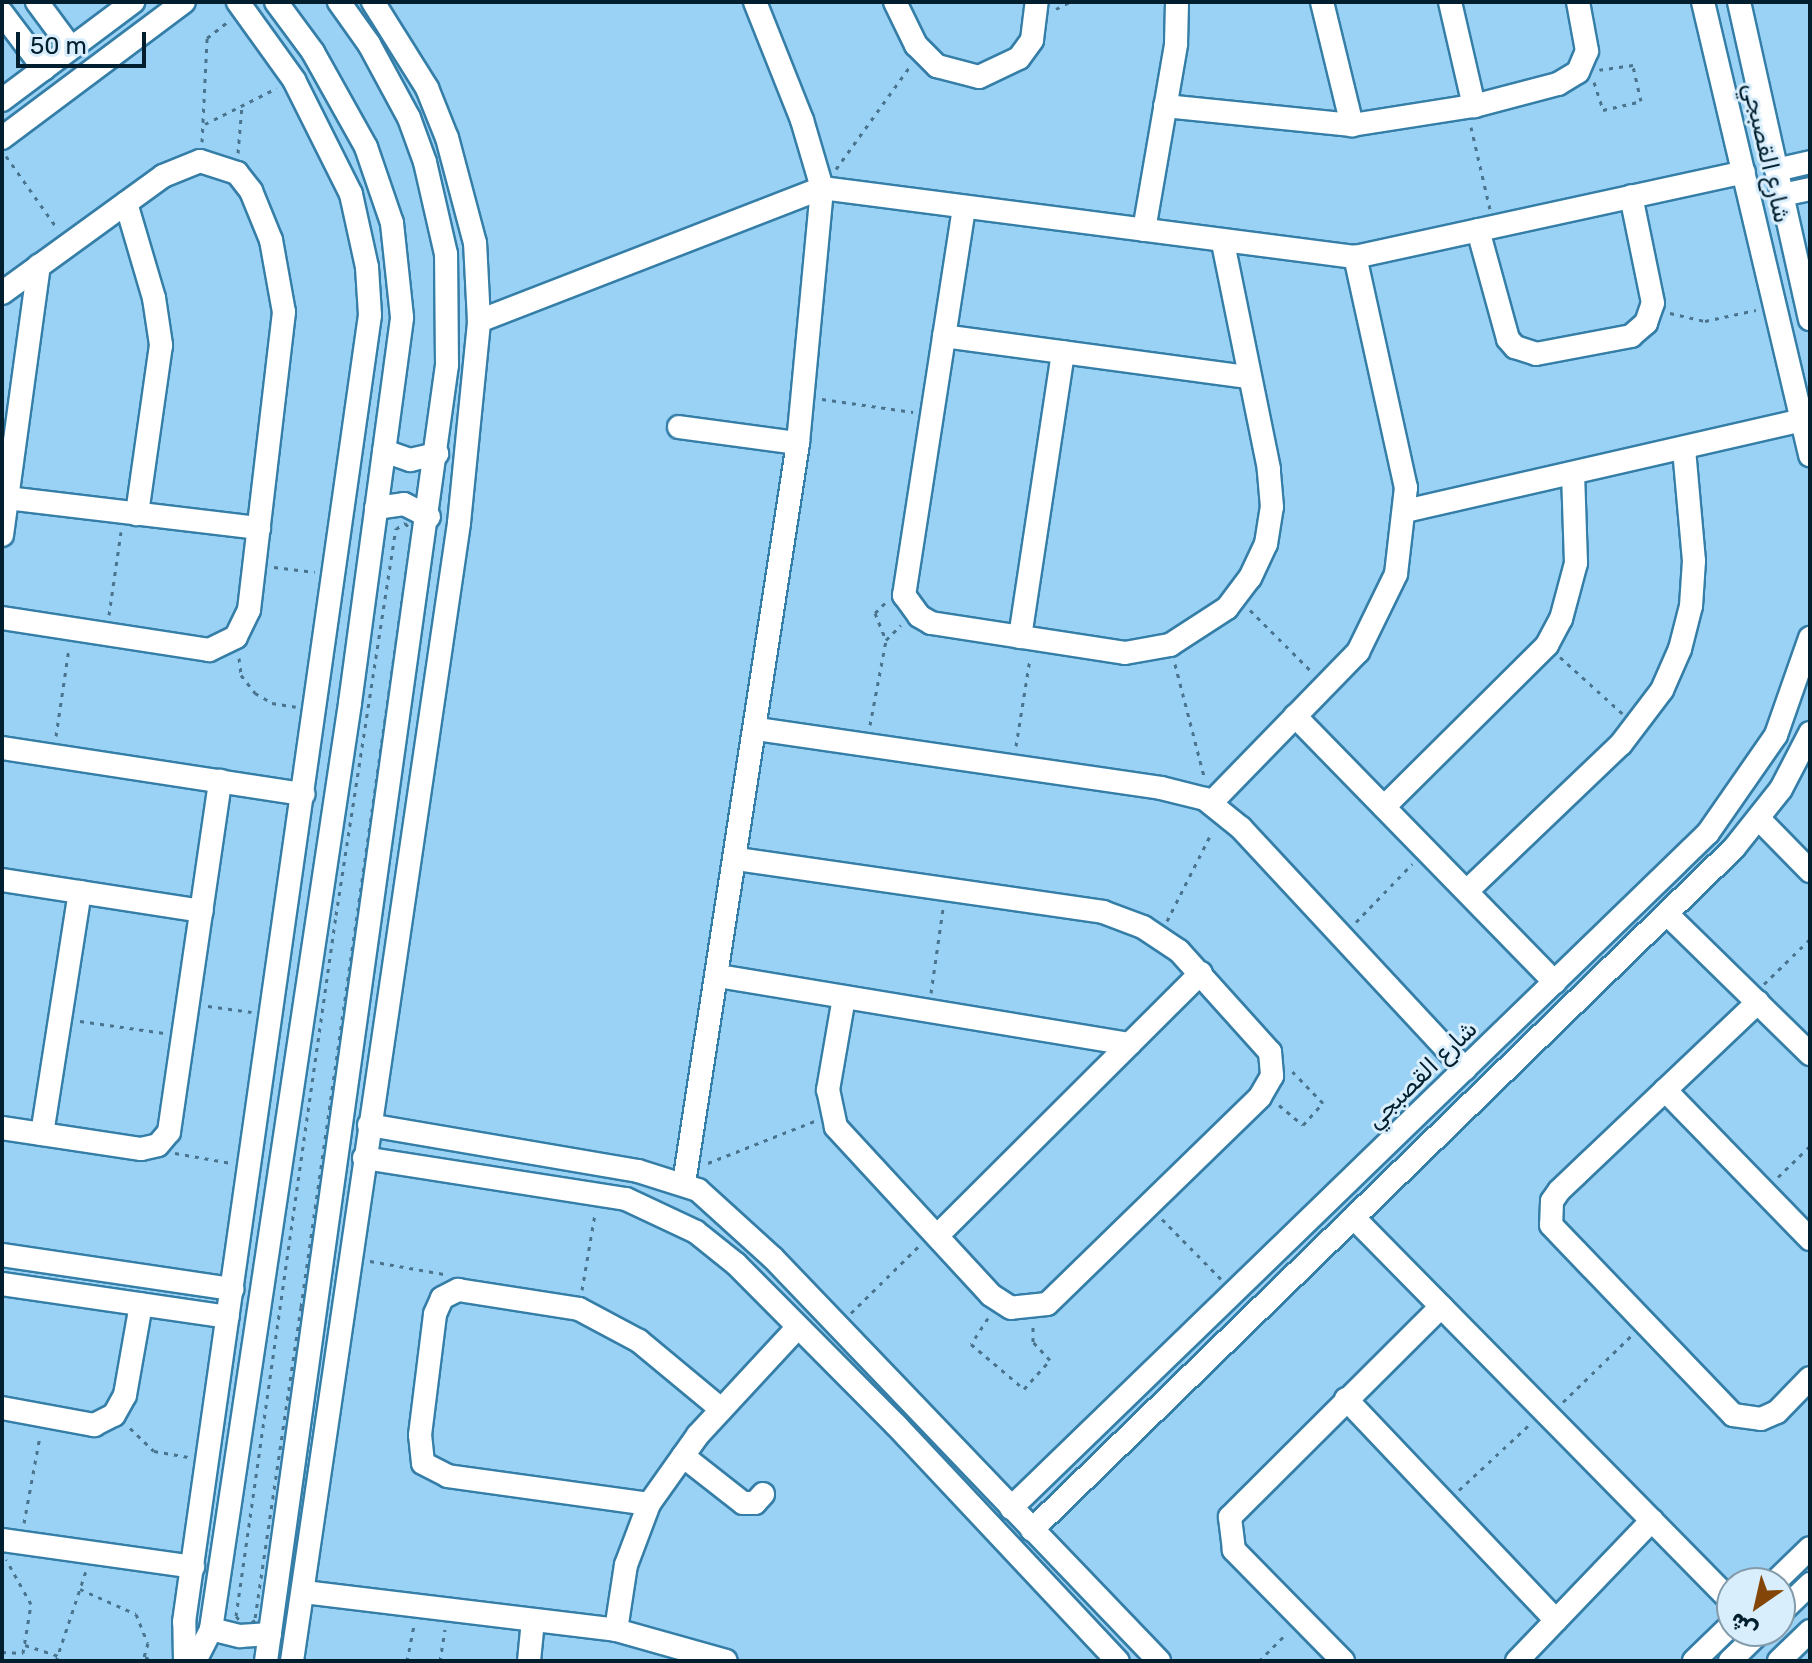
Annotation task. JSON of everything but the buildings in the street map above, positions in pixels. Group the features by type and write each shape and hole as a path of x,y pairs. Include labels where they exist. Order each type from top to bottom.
{"street":[{"path":"37,2 71,48"},
{"path":"2,100 133,2"},
{"path":"195,1661 211,1629 285,1116 343,807 350,703 402,317 392,223 366,147 313,52 276,2"},
{"path":"292,1661 416,794 459,523 479,309 475,243 447,138 427,88 373,2"},
{"path":"686,1177 757,729 798,443 822,188 755,2"},
{"path":"895,2 920,51 957,75 1001,71 1032,40 1037,2"},
{"path":"1144,230 1165,106 1177,2"},
{"path":"1322,2 1352,125"},
{"path":"1450,2 1470,107"},
{"path":"1165,106 1352,125 1470,107 1558,84 1578,72 1587,51 1578,2"},
{"name":"شارع القصبجي","path":"1703,2 1810,456"},
{"name":"شارع القصبجي","path":"1739,2 1810,319"},
{"path":"2,138 180,3"},
{"path":"266,1661 307,1307 362,917 429,517 449,303 446,254 425,162 409,118 350,6"},
{"path":"185,1661 184,1622 370,315 367,267 351,194 290,74 241,7"},
{"path":"2,13 44,69"},
{"path":"1713,45 1747,36"},
{"path":"290,74 313,52"},
{"path":"2,293 163,176 200,161 237,173 251,191 271,240 284,312 249,610 236,637 209,650 2,618"},
{"path":"1776,170 1810,162"},
{"path":"449,303 479,309 822,188 1223,243 1355,257 1744,172"},
{"path":"1782,195 1810,189"},
{"path":"1486,228 1508,339 1525,353 1631,336 1646,323 1653,303 1631,196"},
{"path":"126,203 154,298 161,345 130,513"},
{"path":"964,208 904,592 919,616 931,623 1125,653 1170,645 1197,631 1236,596 1266,544 1272,507 1223,243"},
{"path":"1217,807 1295,716 1358,652 1380,615 1396,574 1406,488 1355,257"},
{"path":"2,535 39,266"},
{"path":"944,336 1248,377"},
{"path":"1026,638 1063,352"},
{"path":"1405,511 1802,420"},
{"path":"679,427 798,443"},
{"path":"1467,891 1637,726 1680,649 1691,606 1694,561 1684,448"},
{"path":"384,451 410,460 437,454"},
{"path":"1384,807 1547,645 1566,606 1576,563 1573,473"},
{"path":"7,498 259,528"},
{"path":"376,508 404,504 429,517"},
{"name":"شارع القصبجي","path":"1011,1508 1555,982 1734,802 1776,735 1810,638"},
{"path":"316,704 350,703"},
{"path":"1295,716 1555,982"},
{"path":"757,729 1183,792 1217,807 1465,1069"},
{"path":"1032,1530 1668,915 1759,819 1810,733"},
{"path":"2,748 304,794"},
{"path":"2,1128 141,1149 158,1145 169,1132 220,781"},
{"path":"381,806 416,794"},
{"path":"1759,819 1810,871"},
{"path":"737,859 1103,912 1159,938 1201,973 1270,1052 1272,1076 1264,1091 1149,1205 1047,1304 1035,1309 1000,1302 847,1143 831,1114 828,1090 844,997"},
{"path":"2,880 202,911"},
{"path":"42,1134 80,892"},
{"path":"1668,915 1810,1054"},
{"path":"285,924 321,919"},
{"path":"936,1233 1201,973"},
{"path":"718,976 1129,1044"},
{"path":"1755,1000 1559,1191 1550,1213 1556,1236 1733,1415 1761,1419 1777,1412 1810,1378"},
{"path":"1665,1090 1810,1239"},
{"path":"369,1125 686,1177 773,1258 1159,1661"},
{"path":"417,1166 422,1134"},
{"path":"1387,1145 1409,1167"},
{"path":"364,1158 599,1195 650,1208 696,1232 736,1264 896,1425 1118,1661"},
{"path":"1355,1219 1716,1586"},
{"path":"2,1255 233,1289"},
{"path":"182,1310 187,1282"},
{"path":"2,1284 228,1317"},
{"path":"649,1504 448,1476 423,1463 418,1449 435,1314 442,1298 458,1290 579,1309 639,1341 721,1409"},
{"path":"2,1408 94,1425 121,1406 141,1304"},
{"path":"307,1307 342,1310"},
{"path":"1343,1661 1234,1550 1230,1517 1441,1307"},
{"path":"616,1630 626,1565 649,1504 721,1409 797,1328"},
{"path":"219,1384 247,1387"},
{"path":"896,1425 907,1396"},
{"path":"1346,1399 1556,1620"},
{"path":"683,1456 743,1503 755,1503 763,1494"},
{"path":"1053,1469 1074,1490"},
{"path":"1517,1661 1652,1520"},
{"path":"8,1545 92,1552 193,1567"},
{"path":"1790,1567 1810,1548"},
{"path":"304,1592 616,1630 726,1661"},
{"path":"529,1661 533,1620"},
{"path":"211,1629 240,1636 270,1634"},
{"path":"1779,1661 1810,1631"},
{"path":"1694,1661 1716,1640"},
{"path":"1730,1661 1744,1647"}],"path":[{"path":"200,161 205,124 207,38 241,7"},
{"path":"822,188 920,51"},
{"path":"1632,64 1641,102 1602,110 1592,71 1632,64"},
{"path":"205,124 290,74"},
{"path":"237,173 242,105"},
{"path":"1470,107 1486,228"},
{"path":"2,149 69,244"},
{"path":"1653,303 1705,321 1775,306"},
{"path":"802,396 932,414"},
{"path":"106,635 130,513"},
{"path":"405,523 412,531 381,806 362,917 307,1307 255,1620 245,1627 236,1616 308,1119 321,919 396,529 405,523"},
{"path":"255,564 334,574"},
{"path":"867,745 886,640 875,611 904,592"},
{"path":"1236,596 1325,685"},
{"path":"886,640 919,616"},
{"path":"53,755 72,630"},
{"path":"236,637 241,675 255,693 272,703 316,704"},
{"path":"1012,766 1026,638"},
{"path":"1159,938 1217,807 1170,645"},
{"path":"1547,645 1637,726"},
{"path":"343,807 381,806"},
{"path":"1342,936 1426,850"},
{"path":"928,1011 946,889"},
{"path":"321,919 362,917"},
{"path":"1755,1000 1810,939"},
{"path":"188,1003 272,1015"},
{"path":"60,1018 184,1035"},
{"path":"1264,1091 1301,1125 1323,1103 1270,1052"},
{"path":"686,1177 831,1114"},
{"path":"285,1116 333,1121"},
{"path":"158,1145 184,1155 250,1166"},
{"path":"1764,1191 1810,1146"},
{"path":"579,1309 599,1195"},
{"path":"1149,1205 1235,1293"},
{"path":"837,1327 936,1233"},
{"path":"350,1259 430,1268 458,1290"},
{"path":"1000,1302 971,1344 1024,1389 1050,1360 1032,1339 1035,1309"},
{"path":"258,1304 307,1307"},
{"path":"1445,1503 1642,1325"},
{"path":"121,1406 141,1443 154,1451 208,1460"},
{"path":"2,1652 21,1655 25,1645 31,1604 8,1545 43,1416"},
{"path":"25,1645 57,1658 92,1552"},
{"path":"80,1589 136,1614 148,1643 144,1659 154,1661"},
{"path":"407,1661 418,1606"},
{"path":"440,1661 448,1610"},
{"path":"1259,1661 1301,1619"}]}
